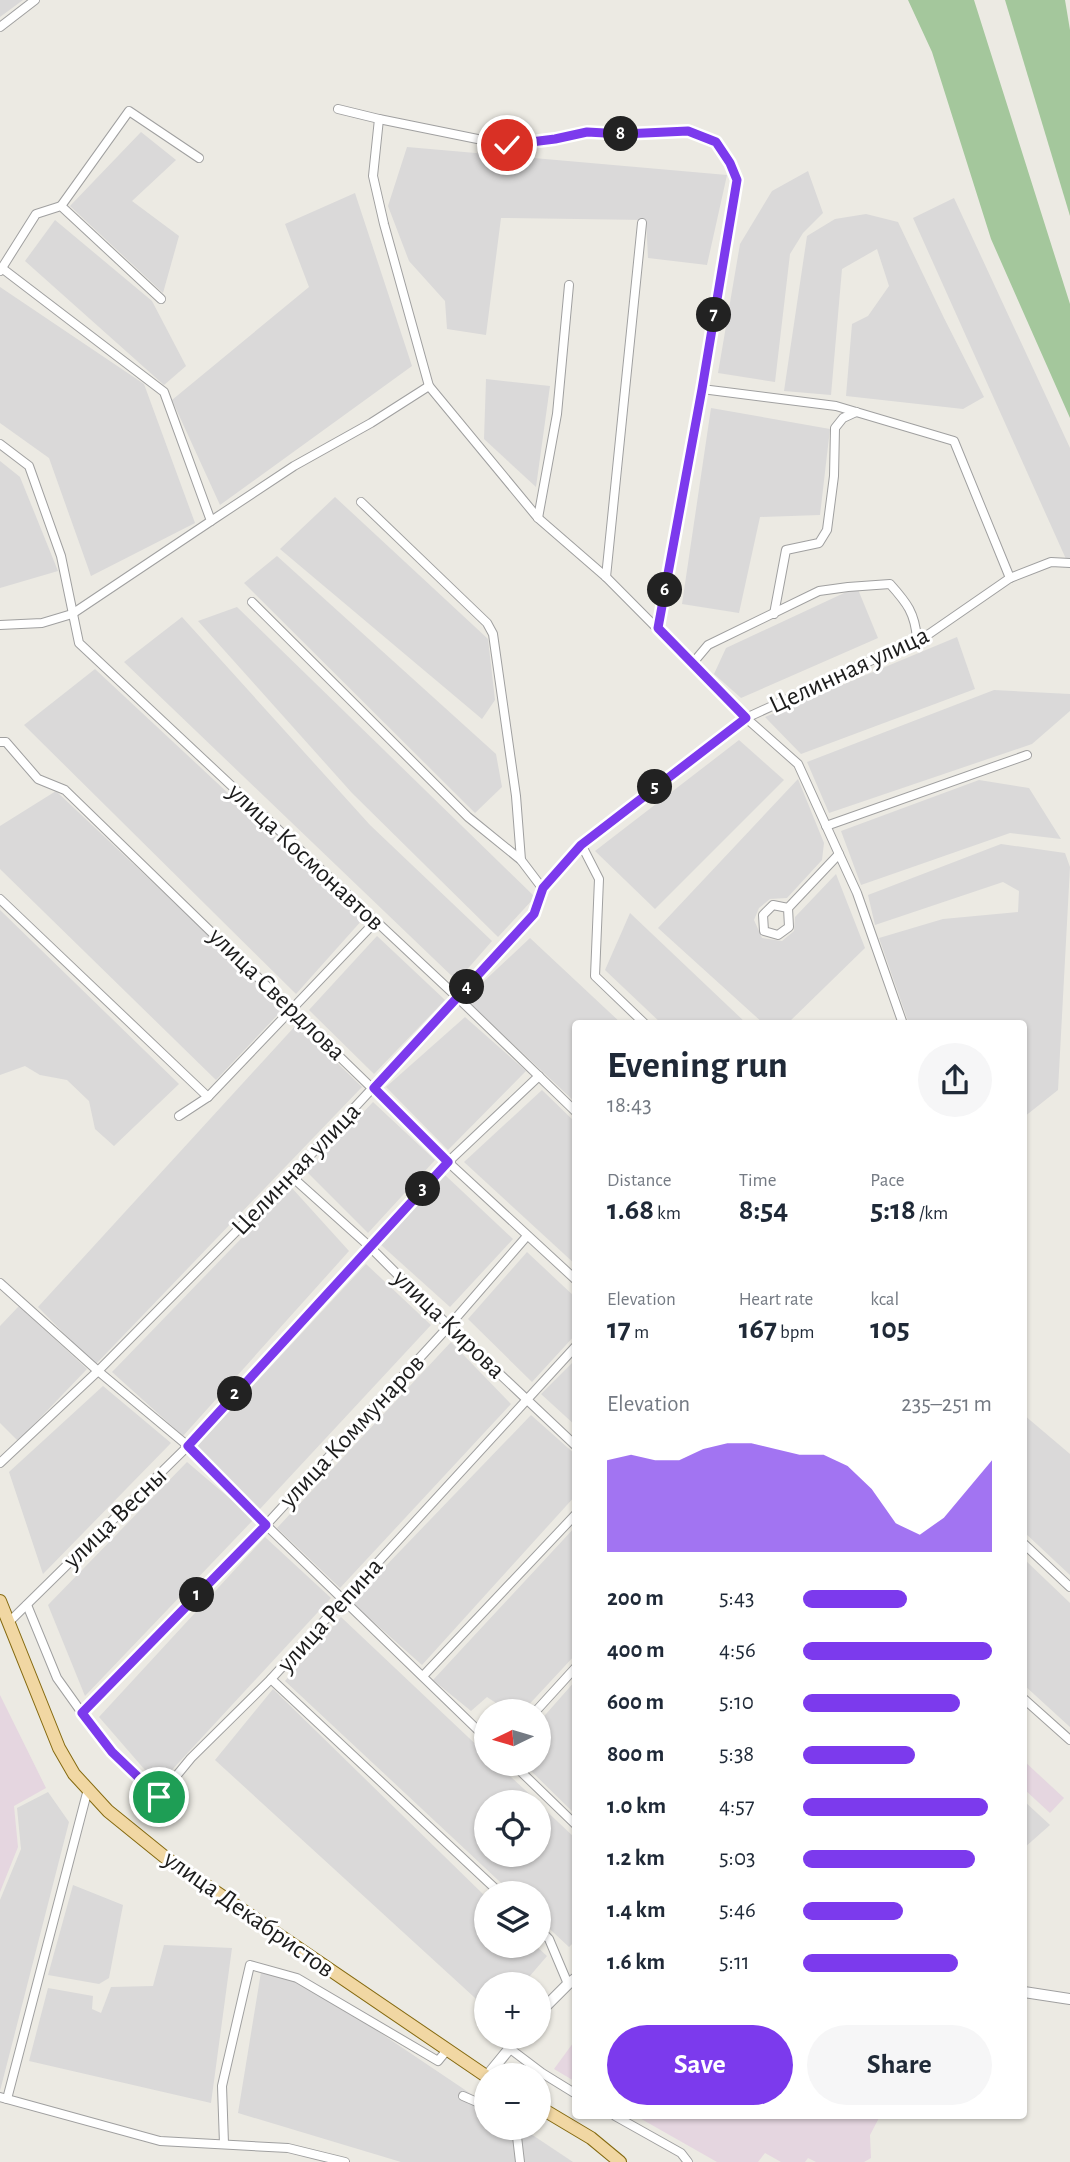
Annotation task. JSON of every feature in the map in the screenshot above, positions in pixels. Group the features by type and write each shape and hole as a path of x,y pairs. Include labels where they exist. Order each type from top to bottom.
{"main road":[{"name":"улица Декабристов","path":"0,1601 59,1748 74,1774 108,1811 166,1857 474,2068"},
{"path":"551,2114 591,2138 620,2162"}],"street":[{"path":"0,27 35,0"},
{"path":"338,109 507,145 587,132 623,134 688,131 716,142 730,163 737,180 658,628"},
{"path":"199,158 129,111 61,206 36,214 1,270 164,392 211,521"},
{"path":"379,119 373,176 429,386 538,519 606,577 746,718 798,764 858,893 902,1020"},
{"path":"61,206 161,299"},
{"path":"606,577 642,223"},
{"path":"538,519 557,414 569,285"},
{"path":"0,625 43,623 72,614 294,466 371,423 429,386"},
{"path":"702,389 836,406 954,441 1010,578"},
{"path":"774,614 786,550 819,543 827,530 834,476 835,428 843,418 856,412"},
{"name":"улица Космонавтов","path":"0,444 29,466 61,556 79,643 572,1108"},
{"path":"361,502 486,623 493,634 516,796 521,860"},
{"name":"Целинная улица","path":"0,1463 98,1371 374,1088 534,914 543,888 581,845 746,718 929,634 1010,578 1051,562 1070,563"},
{"path":"692,664 708,645 819,591 848,587 890,584 908,604 916,622 917,639"},
{"path":"252,602 468,817 521,860 543,888"},
{"name":"улица Свердлова","path":"3,742 38,779 65,790 448,1162 572,1276"},
{"path":"827,826 1027,755"},
{"path":"581,845 599,879 596,976 641,1020"},
{"path":"788,908 839,854"},
{"path":"0,899 208,1097"},
{"path":"179,1116 208,1097 375,922"},
{"name":"улица Весны","path":"8,1623 188,1446 448,1162 539,1076"},
{"name":"улица Кирова","path":"291,1176 369,1246 572,1442"},
{"name":"улица Коммунаров","path":"82,1713 266,1525 449,1326 527,1236"},
{"path":"0,1283 98,1371 188,1446 474,1726"},
{"name":"улица Репина","path":"82,1713 112,1752 159,1797 191,1758 271,1679 572,1350"},
{"path":"423,1676 572,1518"},
{"path":"1027,1547 1070,1587"},
{"path":"27,1605 57,1678 82,1713"},
{"path":"546,1699 572,1671"},
{"path":"271,1679 486,1881"},
{"path":"1027,1702 1070,1740"},
{"path":"526,1776 572,1820"},
{"path":"88,1789 3,2098 160,2141 288,2148 345,2162"},
{"path":"551,1943 572,1981 551,2001"},
{"path":"224,2144 222,2087 250,1965 297,1978 438,2062 447,2050"},
{"path":"1027,1992 1070,1999"},
{"path":"497,2063 508,2049"},
{"path":"510,2049 572,2092"},
{"path":"463,2096 474,2101"},
{"path":"620,2119 681,2153 688,2162"},
{"path":"517,2140 520,2162"}],"shaded area":[{"path":"0,0 23,0 0,17"},
{"path":"141,132 176,160 132,201 179,236 163,293 70,206"},
{"path":"407,147 727,175 707,265 648,258 646,220 501,218 486,335 447,329 445,301 409,261 388,206"},
{"path":"808,171 823,213 803,233 790,254 775,382 718,373 740,244 772,191"},
{"path":"355,193 412,366 220,505 172,400 309,287 285,224"},
{"path":"954,198 1070,448 1070,558 1066,559 913,218"},
{"path":"866,214 898,222 984,397 963,409 846,396 852,324 868,316 889,286 877,249 842,269 831,395 784,391 807,236 835,219"},
{"path":"55,220 152,301 186,366 164,385 25,261"},
{"path":"0,287 144,384 195,523 91,576 49,458 0,423"},
{"path":"486,379 550,386 536,487 484,439"},
{"path":"711,408 830,429 820,515 760,517 739,613 682,604"},
{"path":"0,461 20,477 58,571 0,588"},
{"path":"335,497 488,639 495,700 482,719 280,549"},
{"path":"277,556 496,754 502,787 475,813 244,583"},
{"path":"857,587 878,638 741,698 714,674 726,648"},
{"path":"237,607 535,897 498,937 352,793 198,621"},
{"path":"182,617 370,825 492,941 457,981 124,662"},
{"path":"957,637 975,689 801,754 765,717"},
{"path":"95,669 363,919 296,994 24,725"},
{"path":"994,690 1070,694 1070,711 1032,744 829,813 807,762"},
{"path":"739,740 784,780 655,909 595,851"},
{"path":"798,779 824,843 822,860 787,898 770,899 759,908 754,920 762,938 782,941 794,931 795,917 836,874 865,948 791,1020 760,1020 658,928"},
{"path":"979,780 1029,788 1061,839 1010,833 861,885 841,831"},
{"path":"56,791 285,1007 216,1080 0,869 0,826"},
{"path":"1001,844 1065,853 1070,867 1058,1090 1027,1115 1027,1020 908,1020 879,938 943,919 1018,912 1019,891 1003,882 875,925 868,895"},
{"path":"0,910 179,1084 114,1146 95,1129 89,1101 67,1080 40,1075 25,1066 0,1075"},
{"path":"630,913 743,1020 658,1020 605,970"},
{"path":"377,936 445,1000 374,1074 309,1010"},
{"path":"530,938 618,1020 572,1020 572,1099 465,999"},
{"path":"465,1017 526,1071 448,1150 386,1087"},
{"path":"297,1024 362,1087 95,1365 38,1307"},
{"path":"542,1090 572,1119 572,1261 464,1162"},
{"path":"373,1102 435,1160 368,1233 307,1172"},
{"path":"445,1175 513,1239 450,1307 380,1244"},
{"path":"291,1187 349,1251 183,1436 112,1372"},
{"path":"527,1252 572,1294 572,1338 532,1382 468,1319"},
{"path":"366,1264 431,1325 259,1510 197,1446"},
{"path":"19,1306 87,1369 18,1441 0,1423 0,1326"},
{"path":"451,1342 511,1404 340,1588 277,1528"},
{"path":"572,1363 572,1422 541,1394"},
{"path":"103,1386 171,1443 43,1574 9,1472"},
{"path":"531,1415 572,1451 572,1499 422,1665 351,1602"},
{"path":"1027,1418 1070,1454 1070,1575 1027,1535"},
{"path":"187,1462 254,1519 85,1696 48,1605"},
{"path":"572,1530 572,1658 534,1699 474,1699 474,1708 471,1711 433,1680"},
{"path":"265,1537 331,1598 158,1785 99,1717"},
{"path":"1027,1562 1070,1603 1070,1727 1027,1688"},
{"path":"341,1617 474,1743 474,1776 510,1776 525,1790 474,1790 474,1858 285,1681"},
{"path":"572,1685 572,1811 536,1776 551,1776 551,1708"},
{"path":"273,1689 474,1885 474,1958 545,1958 533,1972 474,1972 474,1997 215,1760"},
{"path":"0,1695 46,1788 14,1806 18,1847 0,1892"},
{"path":"1027,1764 1064,1798 1050,1813 1027,1792"},
{"path":"48,1792 69,1822 0,2091 0,1900 21,1849 17,1808"},
{"path":"1027,1804 1050,1825 1027,1845"},
{"path":"551,1815 572,1835 572,1944 569,1947 551,1930 551,1881 499,1881 484,1867 551,1867"},
{"path":"73,1885 123,1905 109,1978 99,1984 48,1975"},
{"path":"164,1945 232,1948 211,2103 29,2061 48,1988 93,1996 92,2009 101,2013 111,1987 153,1986"},
{"path":"261,1972 312,1987 474,2096 474,2140 540,2140 573,2162 401,2162 238,2113"},
{"path":"572,2044 572,2080 554,2069"},
{"path":"641,2119 878,2119 870,2135 871,2158 864,2162 816,2162 808,2158 805,2162 781,2162 765,2153 758,2162 717,2162"}],"green space":[{"path":"908,0 974,0 1070,304 1070,418 991,239 932,52"},
{"path":"1005,0 1065,0 1070,30 1070,216"}],"route":[{"path":"159,1797 112,1752 82,1713 266,1525 188,1446 448,1162 374,1088 534,914 543,888 581,845 746,718 658,628 737,180 730,163 716,142 688,131 623,134 587,132 507,145"}]}
